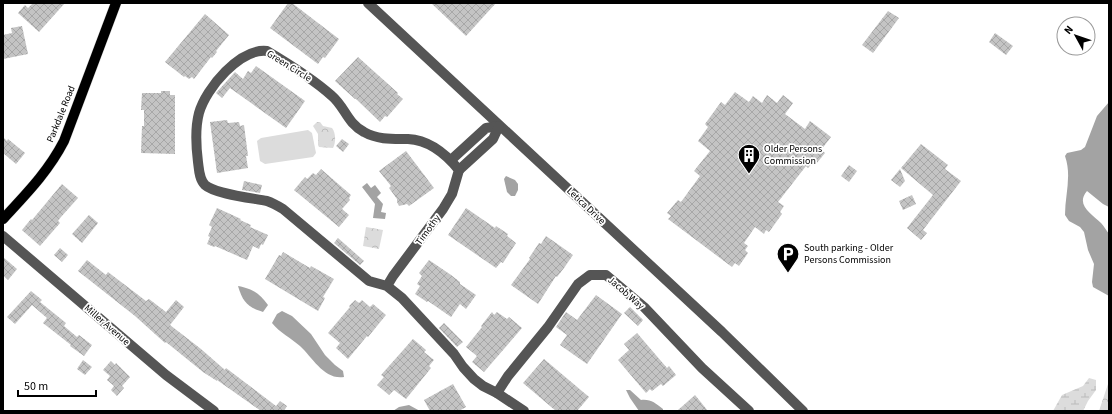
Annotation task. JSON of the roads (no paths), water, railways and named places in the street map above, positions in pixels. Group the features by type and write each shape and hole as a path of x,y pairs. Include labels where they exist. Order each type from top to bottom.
{"main road":[{"name":"Parkdale Road","path":"3,219 48,169 64,141 116,3"}],"street":[{"name":"Letica Drive","path":"368,3 722,332 803,411"},
{"name":"Green Circle","path":"387,286 369,281 283,209 269,202 216,191 205,184 202,180 197,156 196,124 206,98 213,86 233,65 249,54 259,50 267,50 333,97 349,120 364,132 385,139 409,139 421,141 439,149 450,160"},
{"path":"499,126 493,139 459,170 450,160 486,128 499,126"},
{"name":"Timothy","path":"387,286 443,209 452,194 459,170"},
{"name":"Miller Avenue","path":"3,236 166,376 214,411"},
{"name":"Jacob Way","path":"497,393 508,376 548,327 578,284 590,275 606,275 644,307 702,368 749,411"},
{"path":"387,286 402,298 424,320 474,379 524,411"}],"place":[{"name":"Older Persons Commission","path":"749,174"},
{"name":"South parking - Older Persons Commission","path":"788,274"}]}
